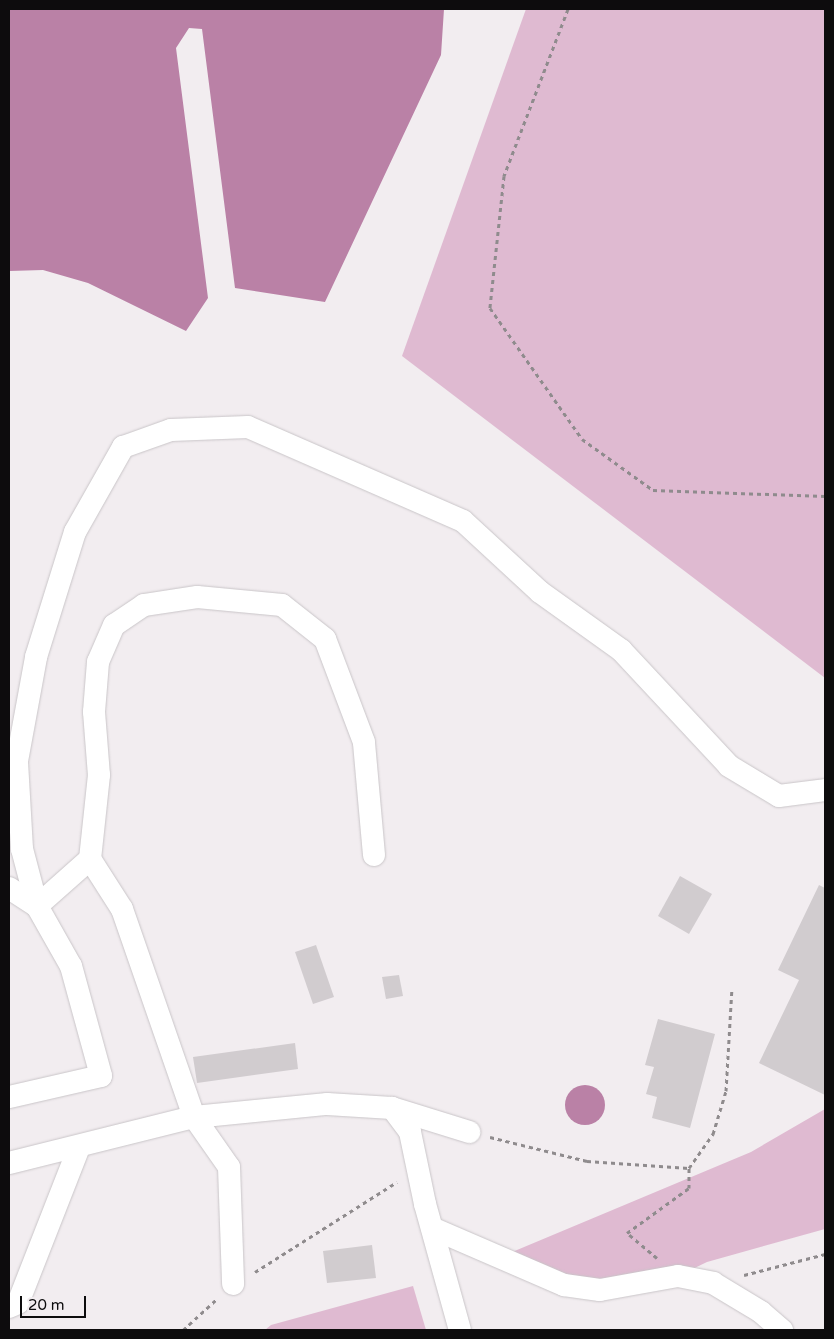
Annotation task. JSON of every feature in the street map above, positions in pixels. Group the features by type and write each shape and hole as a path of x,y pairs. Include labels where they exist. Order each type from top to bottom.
{"street":[{"path":"9,1097 101,1076 71,966 37,906 22,849 16,761 36,657 75,532 123,447 171,430 248,427 463,521 540,592 621,650 729,766 779,796 825,790"},
{"path":"233,1284 229,1167 194,1117 122,909 90,859 100,775 94,712 98,662 114,625 144,605 197,597 282,605 325,638 364,742 374,855"},
{"path":"37,906 90,859"},
{"path":"9,888 37,906"},
{"path":"9,1162 79,1147 194,1117 327,1104 392,1108 469,1132"},
{"path":"392,1108 410,1132 432,1228 445,1268 460,1330"},
{"path":"9,1307 18,1303 79,1147"},
{"path":"432,1228 564,1285 600,1290 678,1276 713,1283 761,1312 782,1330"}],"path":[{"path":"568,9 504,176 490,308 582,439 653,490 825,496"},
{"path":"678,1276 627,1232 689,1188 689,1168 713,1134 726,1091 732,988"},
{"path":"469,1132 587,1161 689,1168"},
{"path":"183,1330 233,1284 341,1220 418,1167"},
{"path":"713,1283 825,1254"}],"shaded area":[{"path":"9,9 444,9 441,55 325,302 235,288 202,29 189,28 176,48 208,298 186,331 88,283 43,270 9,271"},
{"path":"526,9 825,9 825,678 402,356"},
{"path":"589,1085 596,1088 602,1094 605,1105 604,1113 596,1122 589,1125 581,1125 574,1122 566,1113 565,1101 568,1094 577,1086"},
{"path":"825,1109 825,1229 707,1262 678,1276 600,1290 500,1257 751,1152"},
{"path":"413,1286 426,1330 265,1330 271,1325"}],"building":[{"path":"680,876 712,894 689,934 658,916"},
{"path":"819,885 825,888 825,1095 759,1063 799,980 778,970"},
{"path":"316,945 334,997 313,1004 295,952"},
{"path":"399,975 403,996 386,999 382,977"},
{"path":"658,1019 715,1034 690,1128 652,1118 657,1097 646,1094 654,1067 645,1065"},
{"path":"295,1043 298,1069 197,1083 193,1057"},
{"path":"372,1245 376,1278 327,1283 323,1251"}]}
